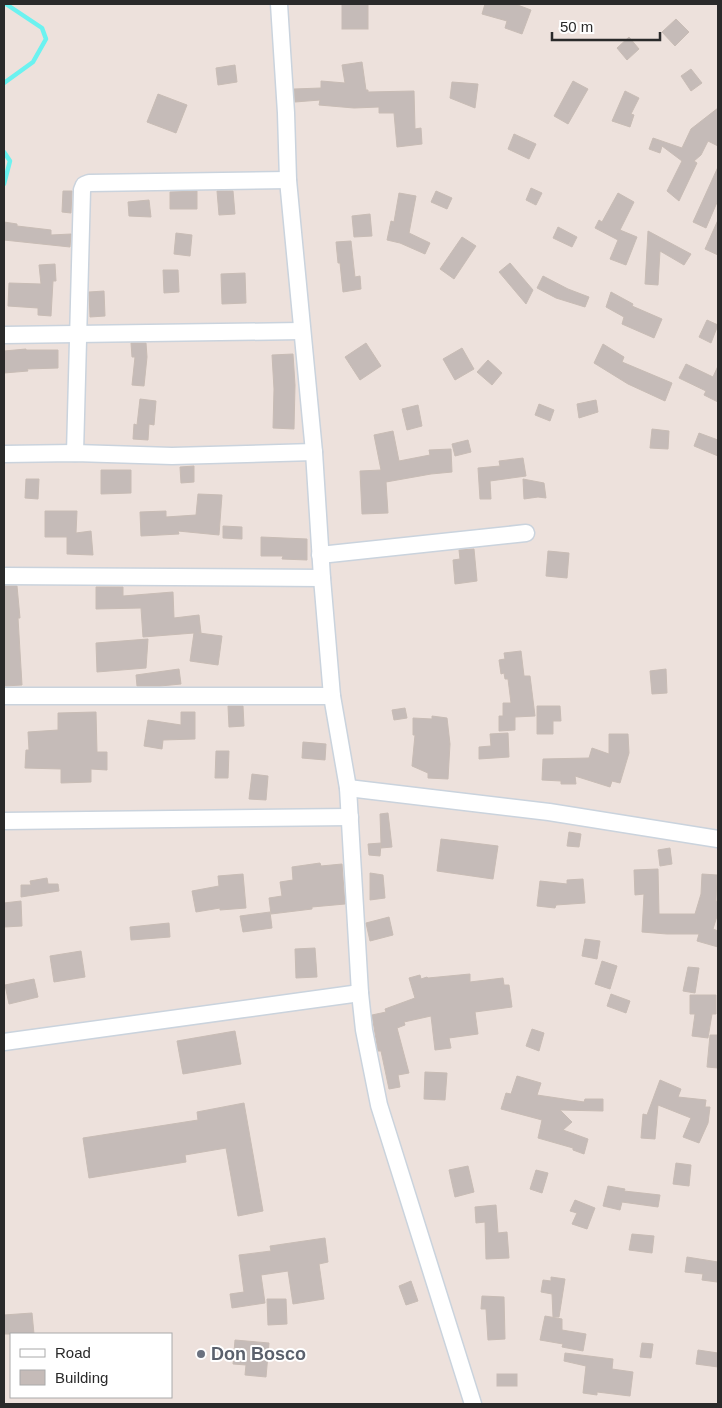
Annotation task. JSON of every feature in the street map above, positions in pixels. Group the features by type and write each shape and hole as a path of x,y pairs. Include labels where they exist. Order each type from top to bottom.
{"street":[{"path":"279,4 288,180 314,452 320,555 332,696 348,788 360,993 364,1030 379,1105 473,1404"},
{"path":"75,453 82,190 84,185 89,183 126,181 288,180"},
{"path":"4,335 301,331"},
{"path":"4,454 75,453 172,456 314,452"},
{"path":"320,555 526,533"},
{"path":"4,576 322,578"},
{"path":"4,696 332,696"},
{"path":"348,788 550,812 718,840"},
{"path":"4,821 350,817"},
{"path":"4,1042 360,993"}],"building":[{"path":"342,4 368,4 368,29 342,29"},
{"path":"485,4 515,4 531,10 522,34 505,28 507,21 482,14"},
{"path":"676,19 689,32 675,46 662,32"},
{"path":"629,37 639,49 627,60 617,48"},
{"path":"362,62 366,90 368,92 414,91 415,129 421,128 422,144 397,147 394,113 379,113 379,107 354,108 319,105 320,100 295,102 294,89 321,88 321,81 345,83 342,65"},
{"path":"235,65 237,82 218,85 216,68"},
{"path":"691,69 702,83 691,91 681,76"},
{"path":"573,81 588,89 568,124 554,116"},
{"path":"452,82 478,84 475,108 450,98"},
{"path":"625,91 639,98 631,114 634,115 630,127 612,121"},
{"path":"158,94 187,105 176,133 147,122"},
{"path":"718,108 718,146 708,141 701,155 694,161 697,163 679,201 667,191 682,161 662,146 660,153 649,149 653,138 682,148 691,129"},
{"path":"514,134 536,144 529,159 508,149"},
{"path":"718,167 718,200 706,228 693,222"},
{"path":"531,188 542,193 536,205 526,200"},
{"path":"63,191 72,191 71,213 62,212"},
{"path":"197,191 197,209 170,209 170,192"},
{"path":"217,191 233,191 235,214 219,215"},
{"path":"436,191 452,198 447,209 431,202"},
{"path":"399,193 416,196 409,233 430,243 425,254 400,243 387,240 391,221 394,222"},
{"path":"618,193 634,202 620,230 637,237 626,265 610,259 618,240 595,228 599,220 602,222"},
{"path":"149,200 151,217 129,216 128,202"},
{"path":"370,214 372,236 354,237 352,216"},
{"path":"718,220 718,255 705,249"},
{"path":"4,222 17,224 17,226 51,230 51,235 71,234 70,247 4,240"},
{"path":"558,227 577,237 572,247 553,238"},
{"path":"648,231 691,254 684,265 660,251 658,285 645,284"},
{"path":"176,233 192,235 190,256 174,254"},
{"path":"462,237 476,246 454,279 440,269"},
{"path":"351,241 355,277 360,276 361,289 343,292 336,242"},
{"path":"510,263 533,290 526,304 499,272"},
{"path":"55,264 56,281 53,281 51,316 38,315 38,308 8,306 9,283 41,284 39,265"},
{"path":"163,270 178,270 179,292 164,293"},
{"path":"245,273 246,303 222,304 221,274"},
{"path":"543,276 589,297 585,307 556,298 537,288"},
{"path":"104,291 105,316 90,317 89,292"},
{"path":"611,292 633,304 632,306 662,319 654,338 622,324 624,317 606,307"},
{"path":"707,320 718,325 711,343 699,337"},
{"path":"131,343 146,343 147,357 144,386 132,385 135,357 132,357"},
{"path":"366,343 381,366 360,380 345,357"},
{"path":"603,344 624,357 622,362 672,383 665,401 628,384 594,363"},
{"path":"462,348 474,369 455,380 443,359"},
{"path":"26,349 58,350 58,368 27,369 28,371 4,373 4,351"},
{"path":"293,354 295,385 294,429 273,428 274,389 272,355"},
{"path":"488,360 502,373 492,385 477,372"},
{"path":"686,364 713,377 718,366 718,402 704,395 706,391 679,378"},
{"path":"140,399 156,401 154,425 149,424 148,440 133,439 134,424 137,425"},
{"path":"596,400 598,412 579,418 577,404"},
{"path":"539,404 554,410 550,421 535,415"},
{"path":"418,405 422,426 407,430 402,409"},
{"path":"652,429 669,431 668,449 650,448"},
{"path":"393,431 399,461 430,455 429,450 451,449 452,472 386,482 388,513 362,514 360,471 381,470 374,435"},
{"path":"699,433 718,440 718,456 694,446"},
{"path":"468,440 471,452 455,456 452,444"},
{"path":"523,458 526,476 490,481 491,499 480,499 478,468 500,466 499,461"},
{"path":"194,466 194,482 181,483 180,467"},
{"path":"101,470 131,470 131,493 101,494"},
{"path":"26,479 39,479 38,499 25,498"},
{"path":"523,479 544,483 546,498 524,499"},
{"path":"198,494 222,495 219,535 178,531 179,534 141,536 140,512 166,511 166,517 196,515"},
{"path":"45,511 77,511 76,533 91,531 93,555 67,554 67,537 45,537"},
{"path":"223,526 242,527 242,539 223,538"},
{"path":"261,537 307,539 307,560 282,559 283,556 261,556"},
{"path":"474,549 477,581 455,584 453,560 460,559 459,550"},
{"path":"548,551 569,553 567,578 546,576"},
{"path":"4,586 17,586 22,685 4,686"},
{"path":"96,587 123,587 123,596 173,592 174,618 199,615 201,633 199,633 222,636 218,665 190,661 194,633 143,637 141,608 96,609"},
{"path":"148,639 146,668 97,672 96,643"},
{"path":"521,651 524,676 530,676 535,716 515,717 515,730 499,731 499,716 503,716 503,703 511,703 508,679 505,679 504,673 501,674 499,660 505,659 504,653"},
{"path":"179,669 181,684 137,686 136,675"},
{"path":"666,669 667,693 652,694 650,671"},
{"path":"228,706 243,706 244,726 229,727"},
{"path":"537,706 560,706 561,721 553,721 553,734 537,734"},
{"path":"405,708 407,718 394,720 392,710"},
{"path":"96,712 97,752 107,752 107,770 91,769 91,782 61,783 61,769 25,768 26,750 29,750 28,732 58,730 58,713"},
{"path":"181,712 195,712 195,739 163,740 162,749 144,746 148,720 181,725"},
{"path":"432,716 447,718 450,744 448,779 428,778 428,773 412,766 415,735 413,735 413,718 432,719"},
{"path":"508,733 509,757 479,759 479,747 491,746 490,734"},
{"path":"609,734 628,734 629,753 620,783 612,781 610,787 575,776 576,784 561,784 561,781 542,780 543,759 589,758 592,748 609,754"},
{"path":"303,742 326,744 325,760 302,758"},
{"path":"216,751 229,751 228,778 215,778"},
{"path":"252,774 268,776 266,800 249,799"},
{"path":"388,813 392,847 381,848 381,844 380,856 369,855 368,844 381,843 380,814"},
{"path":"569,832 581,834 579,847 567,846"},
{"path":"441,839 498,846 493,879 437,871"},
{"path":"670,848 672,864 660,866 658,850"},
{"path":"320,863 321,866 342,864 345,904 271,914 269,898 282,896 280,882 293,880 292,867"},
{"path":"658,869 659,914 695,914 701,894 702,874 717,875 716,901 718,902 718,913 713,929 718,931 718,947 697,941 699,934 642,932 644,894 635,895 634,870"},
{"path":"370,873 383,875 385,898 370,900"},
{"path":"243,874 246,908 220,910 220,908 196,912 192,891 219,886 218,876"},
{"path":"47,878 48,884 58,884 59,891 21,897 21,885 31,885 30,881"},
{"path":"583,879 585,903 556,905 555,908 537,906 540,881 567,884 567,880"},
{"path":"21,901 22,926 4,927 4,903"},
{"path":"270,912 272,928 243,932 240,916"},
{"path":"389,917 393,935 370,941 366,923"},
{"path":"169,923 170,937 131,940 130,927"},
{"path":"585,939 600,941 597,959 582,956"},
{"path":"315,948 317,977 296,978 295,949"},
{"path":"81,951 85,977 54,982 50,956"},
{"path":"602,961 617,966 610,989 595,984"},
{"path":"688,967 699,968 695,993 683,991"},
{"path":"470,974 470,982 503,978 504,985 509,985 512,1007 475,1012 478,1034 449,1038 451,1048 435,1050 431,1016 404,1022 405,1025 397,1028 409,1073 398,1075 400,1087 389,1089 381,1051 378,1051 372,1015 386,1012 385,1009 415,998 409,978 420,975 421,979"},
{"path":"34,979 38,997 9,1004 5,985"},
{"path":"611,994 630,1001 626,1013 607,1006"},
{"path":"690,995 716,995 716,1014 712,1014 708,1038 692,1036 695,1014 690,1014"},
{"path":"532,1029 544,1033 539,1051 526,1046"},
{"path":"235,1031 241,1064 183,1074 177,1041"},
{"path":"710,1035 718,1035 718,1068 707,1067"},
{"path":"425,1072 447,1073 445,1100 424,1099"},
{"path":"517,1076 541,1083 537,1095 584,1102 585,1099 603,1099 603,1111 560,1110 572,1122 563,1130 588,1139 584,1154 573,1150 573,1148 538,1138 542,1120 501,1109 506,1093 511,1094"},
{"path":"660,1080 681,1089 678,1097 706,1100 705,1107 710,1107 708,1123 699,1143 683,1137 691,1118 658,1105 655,1139 641,1138 643,1114 647,1115"},
{"path":"244,1103 263,1211 238,1216 226,1148 185,1155 186,1162 89,1178 83,1138 198,1120 197,1112"},
{"path":"676,1163 691,1165 689,1186 673,1184"},
{"path":"468,1166 474,1192 455,1197 449,1170"},
{"path":"536,1170 548,1173 542,1193 530,1189"},
{"path":"608,1186 625,1189 624,1191 660,1195 658,1207 622,1202 620,1210 603,1206"},
{"path":"575,1200 595,1208 587,1229 572,1224 577,1213 570,1211"},
{"path":"496,1205 498,1233 507,1232 509,1258 486,1259 485,1222 476,1223 475,1207"},
{"path":"632,1234 654,1236 652,1253 629,1250"},
{"path":"325,1238 328,1262 319,1264 324,1299 293,1304 288,1271 261,1275 265,1303 232,1308 230,1294 244,1292 239,1255 271,1251 270,1246"},
{"path":"687,1257 718,1262 717,1282 702,1280 703,1274 685,1272"},
{"path":"551,1277 565,1279 559,1317 553,1317 552,1294 541,1292 543,1280 551,1281"},
{"path":"411,1281 418,1301 406,1305 399,1286"},
{"path":"482,1296 504,1297 505,1339 488,1340 486,1309 481,1309"},
{"path":"267,1299 286,1299 287,1324 268,1325"},
{"path":"32,1313 34,1333 4,1334 4,1315"},
{"path":"545,1316 562,1319 562,1330 586,1334 583,1351 562,1347 563,1344 540,1340"},
{"path":"235,1340 269,1343 266,1377 245,1375 246,1365 233,1364"},
{"path":"642,1343 653,1344 651,1358 640,1357"},
{"path":"698,1350 718,1353 718,1367 696,1364"},
{"path":"565,1353 613,1359 612,1369 633,1372 630,1396 597,1392 597,1395 583,1393 586,1366 564,1361"},
{"path":"497,1374 517,1374 517,1386 497,1386"}],"waterway":[{"path":"4,83 33,62 46,39 42,28 6,4"},
{"path":"4,152 10,161 4,184"}],"place":[{"name":"Don Bosco","path":"201,1354"}]}
